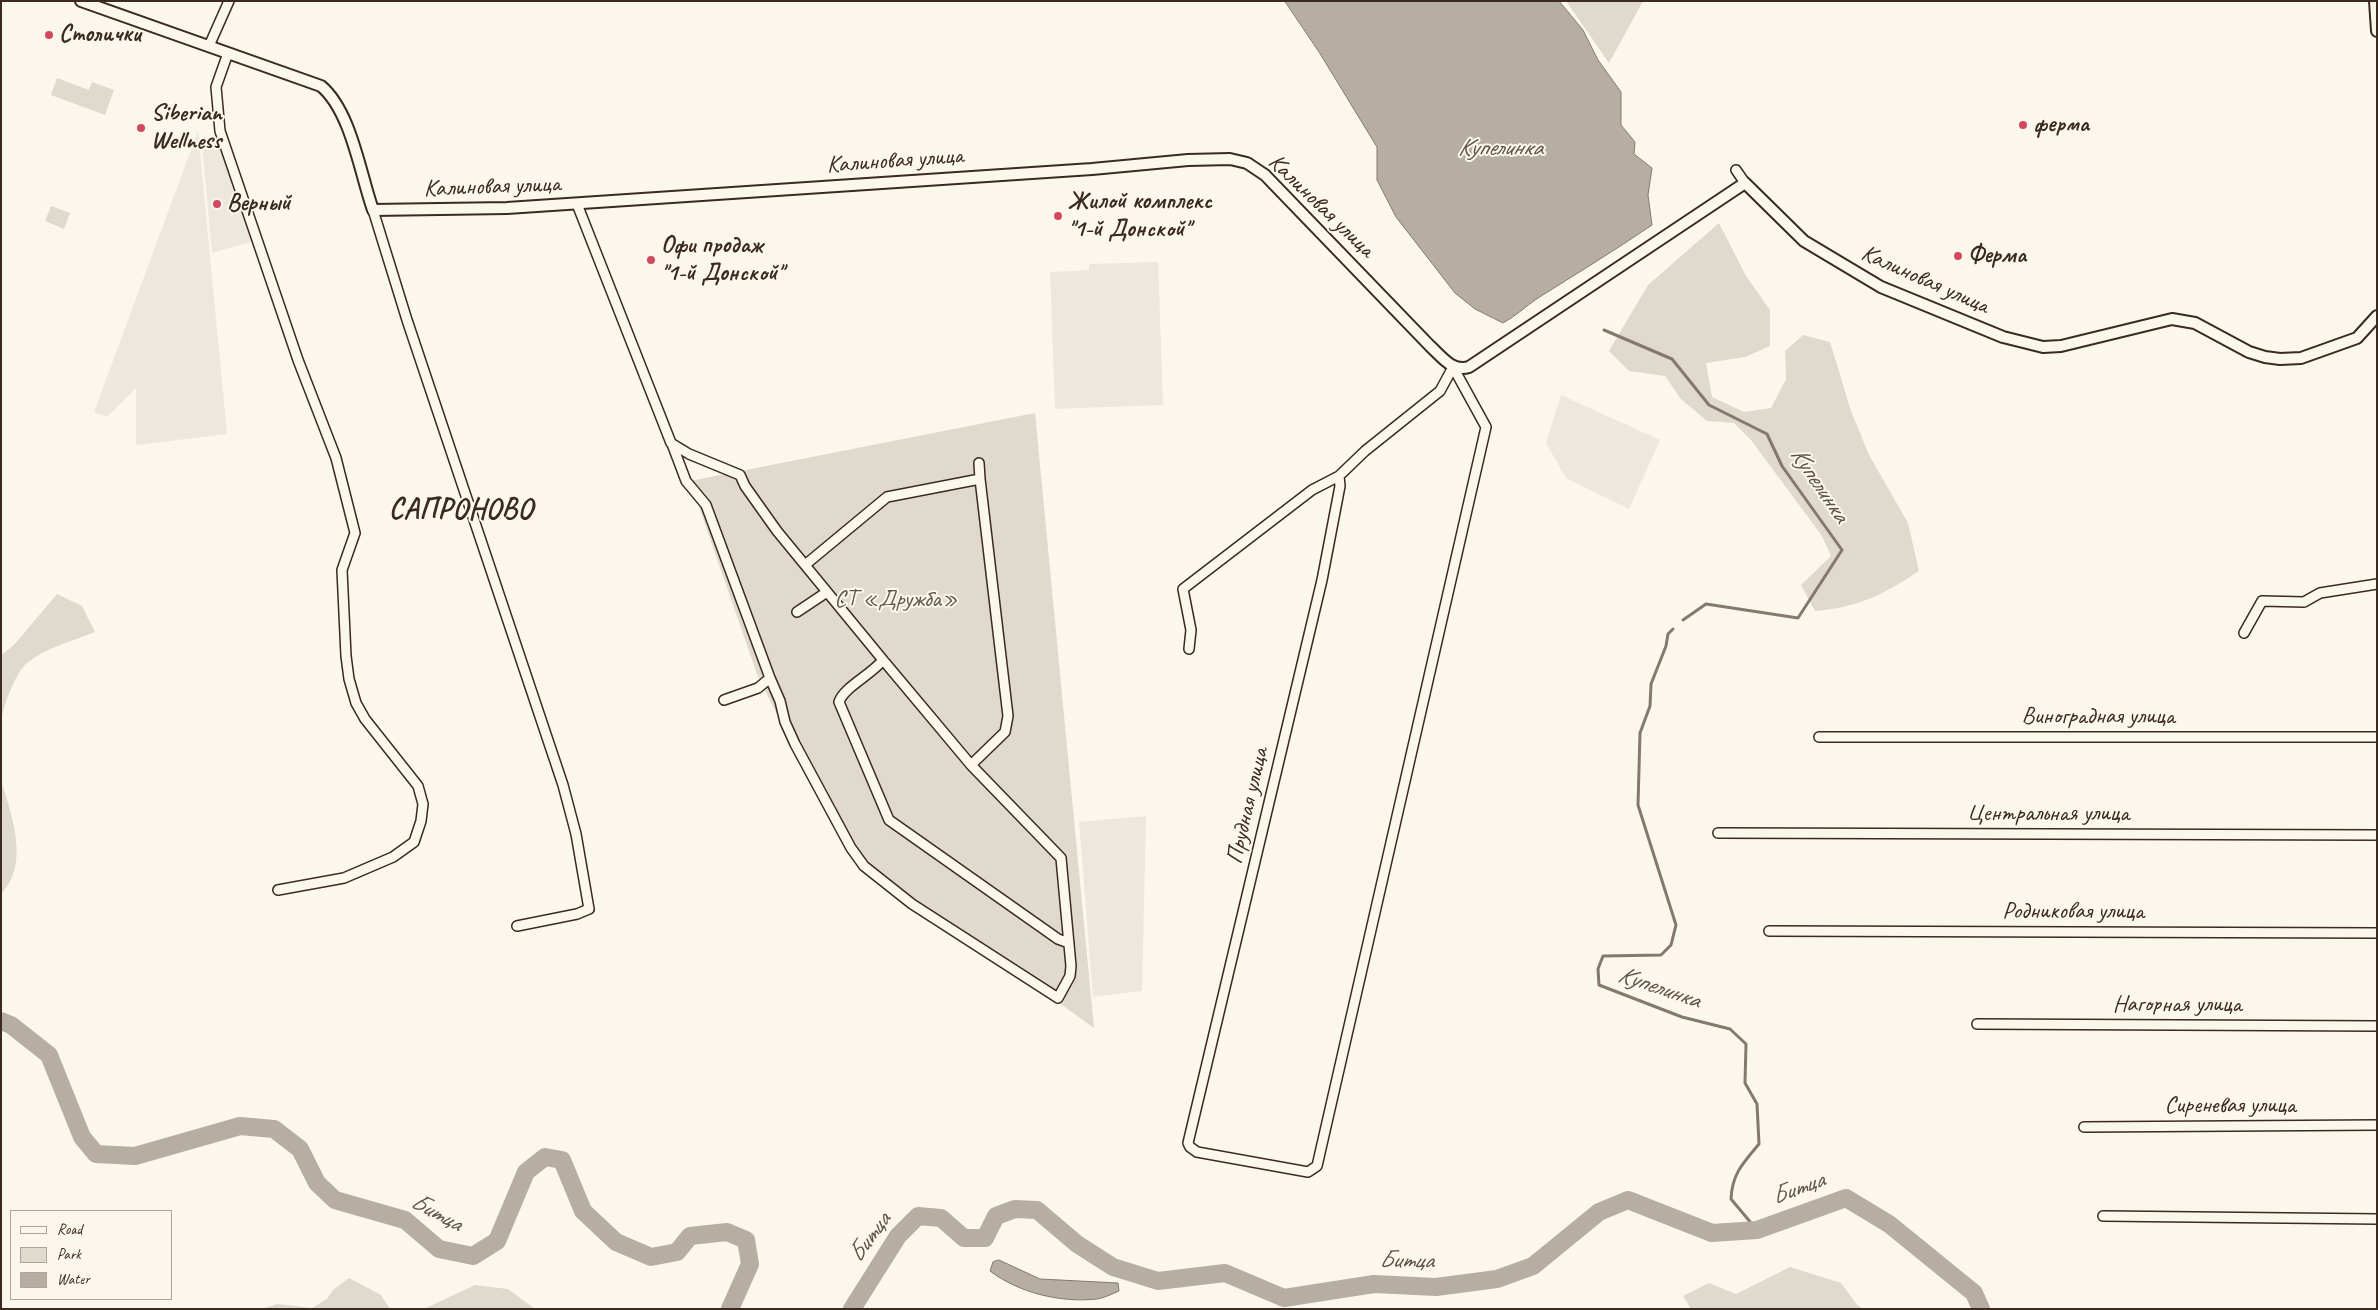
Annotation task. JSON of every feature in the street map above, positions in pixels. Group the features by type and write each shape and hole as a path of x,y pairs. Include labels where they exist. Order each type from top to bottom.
{"street":[{"path":"81,1 312,81 330,93 345,120 407,320 547,736 576,834 589,909 577,914 517,926"},
{"path":"209,46 228,1"},
{"path":"2375,1 2377,30"},
{"path":"228,53 216,87 220,131 298,360 336,458 355,533 342,570 346,656 349,679 356,703 365,719 418,786 423,804 421,821 414,842 393,857 344,878 278,890"},
{"name":"Калиновая улица","path":"373,210 507,208 577,204 1188,160 1230,159 1247,164 1265,174 1344,254 1402,318 1453,367"},
{"path":"1188,649 1191,630 1183,589 1312,490 1339,476 1366,451 1440,390 1453,367 1462,369 1469,367 1745,183 1736,170"},
{"name":"Калиновая улица","path":"1745,183 1804,241 1881,287 2025,344 2044,347 2061,346 2172,319 2181,319 2196,323 2249,352 2265,357 2301,358 2357,338 2377,316"},
{"path":"577,204 671,443 686,481 706,505 780,701 785,722 809,772 851,848 864,866 875,876 992,958 1058,998 1070,976 1069,943 1061,858 971,765 777,531 745,486 740,475 688,454 671,443"},
{"name":"Прудная улица","path":"1339,476 1340,486 1322,580 1188,1143 1197,1152 1308,1172 1317,1166 1486,426 1453,367"},
{"path":"971,765 1005,732 1008,716 979,463"},
{"path":"806,565 887,497 980,479"},
{"path":"2244,633 2262,601 2304,602 2320,593 2377,584"},
{"path":"797,612 827,592"},
{"path":"883,660 865,678 841,695 839,702 889,820 1058,939 1069,943"},
{"path":"724,700 758,688 770,678"},
{"name":"Виноградная улица","path":"1819,737 2377,738"},
{"name":"Центральная улица","path":"1718,833 2377,835"},
{"name":"Родниковая улица","path":"1769,931 2377,933"},
{"name":"Нагорная улица","path":"1977,1024 2377,1026"},
{"name":"Сиреневая улица","path":"2084,1127 2377,1125"},
{"path":"2103,1216 2377,1219"}],"shaded area":[{"path":"198,131 227,434 136,445 136,388 107,417 94,412"},
{"path":"220,141 254,241 212,253 202,143"},
{"path":"1158,262 1163,405 1055,409 1050,272 1089,270 1089,264"},
{"path":"1561,395 1660,440 1629,509 1566,478 1546,443"},
{"path":"1146,816 1142,991 1093,997 1079,822"}],"green space":[{"path":"1566,1 1643,1 1609,63"},
{"path":"57,78 89,90 92,82 114,90 105,115 51,95"},
{"path":"51,206 70,213 64,229 45,221"},
{"path":"1719,223 1746,276 1770,310 1770,346 1745,357 1706,363 1712,397 1744,412 1771,408 1786,379 1785,351 1803,335 1830,342 1851,411 1869,455 1908,523 1919,571 1870,599 1845,606 1815,611 1801,585 1831,556 1822,536 1751,440 1734,423 1707,421 1681,399 1665,376 1629,371 1609,351 1648,285"},
{"name":"СТ «Дружба»","path":"1035,413 1094,1028 867,865 797,755 757,674 690,481"},
{"path":"57,594 82,606 95,632 51,649 27,663 14,681 1,720 1,655 14,645"},
{"path":"1,781 10,809 17,854 15,869 10,882 1,894"},
{"path":"1790,1267 1841,1283 1858,1306 1863,1309 1691,1309 1683,1296 1709,1283 1736,1294"},
{"path":"349,1278 381,1295 390,1309 262,1309 277,1304 312,1308 327,1299 333,1290"},
{"path":"475,1285 508,1289 535,1309 424,1309"}],"water":[{"name":"Купелинка","path":"1285,1 1559,1 1583,30 1598,60 1621,92 1621,125 1635,142 1634,154 1652,168 1648,195 1652,225 1538,298 1503,323 1475,309 1455,293 1396,217 1377,180 1377,147 1319,52"},
{"path":"999,1260 1040,1279 1118,1283 1119,1291 1100,1298 1083,1300 1041,1295 1001,1279 990,1271 993,1262"}],"waterway":[{"name":"Купелинка","path":"1604,330 1672,359 1709,405 1767,434 1782,466 1842,550 1798,618 1706,604 1683,620"},
{"name":"Купелинка","path":"1673,629 1668,634 1666,646 1651,684 1650,706 1640,733 1638,805 1676,925 1671,945 1661,955 1603,956 1598,969 1599,985 1682,1017 1730,1029 1746,1044 1745,1083 1757,1104 1759,1144 1743,1163 1736,1176 1731,1199 1757,1230"},
{"name":"Битца","path":"1,1021 11,1025 49,1055 82,1137 96,1154 135,1156 240,1126 274,1129 300,1149 317,1183 335,1200 405,1220 439,1249 473,1256 497,1241 526,1172 545,1157 562,1160 583,1211 616,1242 651,1257 677,1252 690,1236 727,1232 746,1240 750,1264 730,1309"},
{"name":"Битца","path":"852,1309 898,1236 918,1216 941,1218 964,1238 985,1238 996,1216 1015,1209 1037,1210 1077,1244 1113,1267 1158,1281 1225,1273 1284,1298 1374,1284 1436,1287 1497,1279 1533,1266 1599,1212 1628,1200 1712,1233 1757,1230 1846,1198 1889,1224 1974,1293 1981,1309"}],"place":[{"name":"Столички","path":"49,35"},
{"name":"ферма","path":"2023,125"},
{"name":"Siberian Wellness","path":"141,128"},
{"name":"Верный","path":"217,204"},
{"name":"Жилой комплекс \"1-й Донской\"","path":"1058,216"},
{"name":"Ферма","path":"1958,256"},
{"name":"Офи продаж \"1-й Донской\"","path":"651,260"}],"district":[{"name":"САПРОНОВО","path":"461,510"}]}
